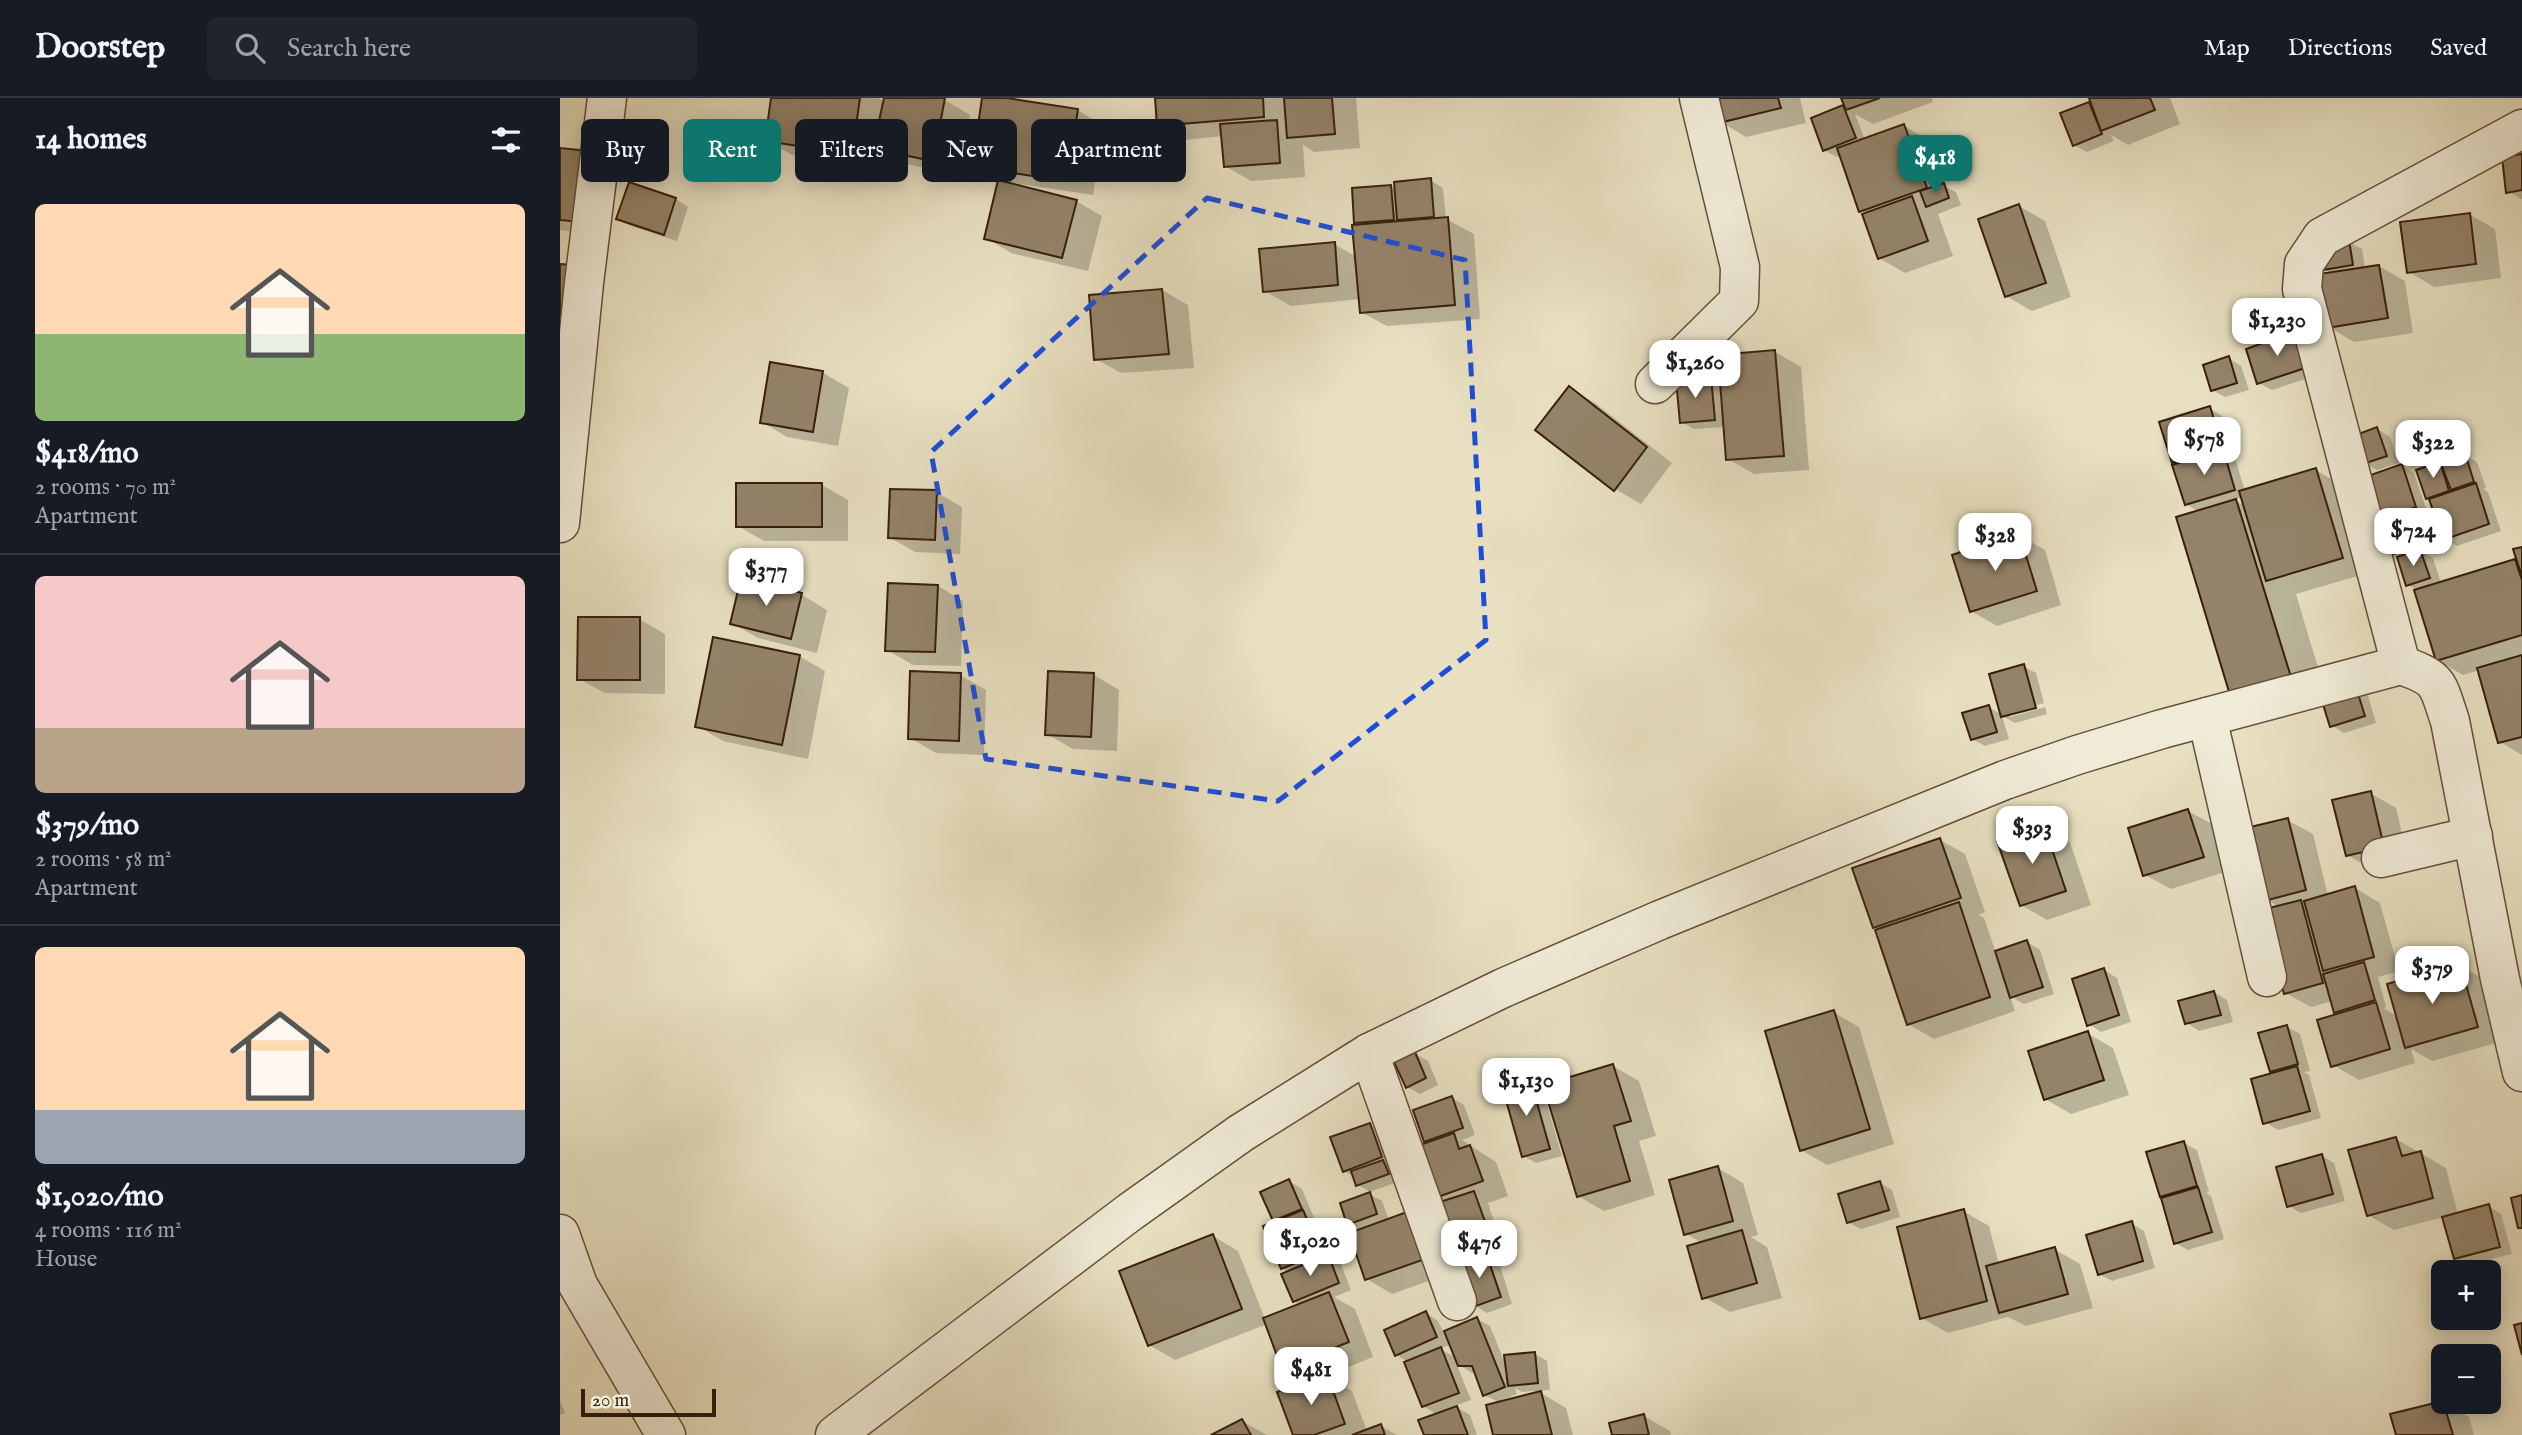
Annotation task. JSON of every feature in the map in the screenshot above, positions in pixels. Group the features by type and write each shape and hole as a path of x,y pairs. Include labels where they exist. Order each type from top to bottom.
{"street":[{"path":"560,523 584,283 607,98"},
{"path":"1655,384 1739,301 1740,267 1699,98"},
{"path":"2402,664 2302,289 2304,264 2322,237 2522,129"},
{"path":"835,1435 1130,1212 1241,1133 1369,1053 1503,988 1660,920 1992,785 2077,755 2402,664 2437,682 2450,721 2473,836 2514,1009 2522,1072"},
{"path":"2207,717 2267,977"},
{"path":"2381,858 2473,836"},
{"path":"1369,1053 1457,1301"},
{"path":"560,1234 578,1285 666,1435"}],"highlighted area":[{"path":"1207,198 1465,260 1486,640 1278,801 986,759 931,452"}],"building":[{"path":"771,98 860,98 857,119 795,119 795,145 781,143 781,119 768,119"},
{"path":"884,98 945,98 941,119 922,119 922,159 908,156 908,119 879,119"},
{"path":"982,98 1007,98 1078,109 1076,119 1031,119 1031,176 1017,174 1017,119 979,119"},
{"path":"1155,98 1263,98 1264,117 1186,124 1186,119 1156,119"},
{"path":"1284,98 1332,98 1335,134 1287,138"},
{"path":"1713,98 1778,98 1781,108 1719,123"},
{"path":"1841,98 1880,98 1846,110"},
{"path":"2089,98 2150,98 2155,110 2101,131"},
{"path":"2089,102 2102,134 2073,146 2060,113"},
{"path":"1843,105 1856,138 1823,151 1811,118"},
{"path":"1277,120 1280,163 1224,167 1220,124"},
{"path":"1904,124 1927,188 1859,212 1837,148"},
{"path":"560,148 581,150 581,182 585,182 581,222 560,220"},
{"path":"2522,154 2522,190 2506,193 2502,157"},
{"path":"1431,178 1434,217 1397,220 1394,182"},
{"path":"629,182 676,198 664,235 616,219"},
{"path":"998,182 1077,200 1062,258 984,239"},
{"path":"1944,183 1949,198 1926,207 1920,191"},
{"path":"1391,185 1394,220 1354,223 1352,188"},
{"path":"1912,196 1928,241 1878,259 1862,214"},
{"path":"2019,204 2046,283 2005,297 1978,219"},
{"path":"2470,213 2476,264 2407,273 2400,222"},
{"path":"1448,217 1455,305 1360,313 1352,225"},
{"path":"2349,240 2353,265 2323,270 2318,245"},
{"path":"1335,242 1338,285 1263,292 1259,249"},
{"path":"560,264 573,265 570,320 560,319"},
{"path":"2379,265 2388,318 2327,328 2319,274"},
{"path":"1162,289 1169,354 1094,360 1089,295"},
{"path":"2296,331 2308,367 2257,384 2246,349"},
{"path":"1775,350 1784,456 1726,460 1718,355"},
{"path":"2229,356 2237,383 2211,391 2203,365"},
{"path":"770,362 823,371 813,432 760,423"},
{"path":"1711,377 1715,420 1680,423 1676,380"},
{"path":"1569,386 1647,447 1614,491 1535,430"},
{"path":"2210,406 2222,447 2172,463 2159,422"},
{"path":"2377,427 2387,456 2363,464 2353,436"},
{"path":"2223,449 2235,490 2185,505 2172,465"},
{"path":"2465,453 2474,482 2451,490 2440,461"},
{"path":"2440,462 2449,491 2426,499 2416,470"},
{"path":"2402,464 2416,507 2376,520 2362,478"},
{"path":"2316,468 2343,558 2266,581 2239,491"},
{"path":"736,483 822,483 822,527 736,527"},
{"path":"2476,483 2489,524 2443,540 2429,499"},
{"path":"890,489 937,490 935,540 888,538"},
{"path":"2236,499 2291,677 2230,695 2176,517"},
{"path":"2408,517 2418,546 2394,554 2385,526"},
{"path":"2019,533 2037,591 1970,612 1952,555"},
{"path":"2522,547 2522,577 2513,549"},
{"path":"2420,549 2430,578 2406,586 2397,557"},
{"path":"2515,559 2522,580 2522,635 2436,661 2414,590"},
{"path":"741,578 802,593 791,639 730,624"},
{"path":"888,583 938,585 935,652 885,651"},
{"path":"578,617 640,617 640,680 577,680"},
{"path":"713,637 800,655 782,745 695,727"},
{"path":"2522,655 2522,737 2498,743 2477,668"},
{"path":"2024,664 2036,708 2001,717 1989,674"},
{"path":"910,671 961,673 959,741 908,739"},
{"path":"1048,671 1094,673 1091,737 1045,735"},
{"path":"2356,687 2365,716 2330,727 2321,698"},
{"path":"1989,705 1997,732 1971,740 1962,713"},
{"path":"2371,791 2384,847 2346,856 2332,800"},
{"path":"2188,809 2204,857 2143,876 2128,828"},
{"path":"2288,818 2306,890 2264,901 2246,828"},
{"path":"2044,825 2066,891 2020,906 1997,841"},
{"path":"1940,838 1961,898 1873,928 1852,868"},
{"path":"2355,886 2374,957 2323,971 2304,901"},
{"path":"2301,900 2323,983 2284,994 2261,910"},
{"path":"1959,902 1990,997 1907,1025 1875,930"},
{"path":"2027,940 2043,987 2010,998 1995,951"},
{"path":"2364,962 2375,1000 2334,1013 2323,974"},
{"path":"2460,963 2478,1027 2405,1048 2387,984"},
{"path":"2104,968 2119,1015 2087,1026 2072,979"},
{"path":"2214,991 2221,1015 2185,1024 2178,1001"},
{"path":"2376,1002 2390,1049 2331,1067 2317,1020"},
{"path":"1834,1010 1870,1129 1800,1151 1765,1031"},
{"path":"2287,1025 2298,1064 2270,1072 2258,1033"},
{"path":"2088,1031 2104,1080 2044,1100 2028,1051"},
{"path":"1415,1052 1426,1078 1406,1088 1394,1062"},
{"path":"1613,1064 1631,1121 1614,1126 1630,1181 1577,1197 1543,1085"},
{"path":"2297,1066 2310,1111 2263,1124 2251,1079"},
{"path":"1530,1078 1550,1149 1522,1157 1502,1086"},
{"path":"1452,1096 1463,1128 1424,1142 1413,1110"},
{"path":"1370,1123 1382,1157 1343,1172 1330,1137"},
{"path":"1454,1133 1459,1149 1470,1145 1483,1181 1435,1198 1417,1146"},
{"path":"2396,1137 2402,1156 2421,1151 2433,1198 2367,1216 2348,1150"},
{"path":"2184,1141 2197,1186 2160,1197 2146,1152"},
{"path":"2322,1154 2333,1194 2287,1207 2276,1167"},
{"path":"1383,1160 1389,1174 1356,1186 1351,1171"},
{"path":"1718,1166 1733,1221 1684,1235 1669,1180"},
{"path":"1289,1179 1302,1209 1273,1221 1260,1192"},
{"path":"1880,1181 1889,1210 1847,1223 1838,1194"},
{"path":"2198,1187 2212,1232 2174,1244 2161,1198"},
{"path":"1474,1191 1488,1230 1450,1242 1437,1203"},
{"path":"1370,1192 1377,1214 1347,1225 1340,1203"},
{"path":"2522,1195 2522,1228 2518,1228 2511,1198"},
{"path":"2489,1204 2500,1247 2454,1259 2442,1217"},
{"path":"1415,1209 1431,1257 1365,1280 1349,1233"},
{"path":"1964,1209 1987,1301 1920,1319 1897,1227"},
{"path":"1303,1210 1321,1253 1281,1269 1263,1226"},
{"path":"2132,1221 2143,1261 2098,1275 2086,1235"},
{"path":"1742,1230 1757,1283 1702,1299 1687,1246"},
{"path":"1213,1234 1242,1309 1148,1346 1119,1271"},
{"path":"2055,1247 2068,1294 1999,1313 1986,1266"},
{"path":"1486,1253 1501,1297 1473,1307 1458,1262"},
{"path":"1328,1254 1339,1283 1293,1302 1281,1274"},
{"path":"1329,1292 1349,1342 1282,1369 1263,1318"},
{"path":"1426,1311 1437,1337 1395,1356 1384,1330"},
{"path":"1477,1317 1505,1387 1483,1396 1472,1366 1458,1366 1444,1331"},
{"path":"2522,1323 2522,1355 2514,1325"},
{"path":"1441,1347 1459,1393 1422,1407 1404,1362"},
{"path":"1535,1352 1538,1383 1508,1386 1504,1355"},
{"path":"1327,1374 1345,1424 1314,1435 1293,1435 1277,1392"},
{"path":"1541,1391 1552,1435 1493,1435 1486,1405"},
{"path":"2431,1404 2431,1414 2447,1414 2453,1435 2396,1435 2390,1414"},
{"path":"1457,1406 1468,1435 1424,1435 1418,1420"},
{"path":"1644,1414 1649,1435 1612,1435 1609,1423"},
{"path":"1242,1419 1251,1435 1211,1435"},
{"path":"1381,1424 1385,1435 1352,1435"}]}
